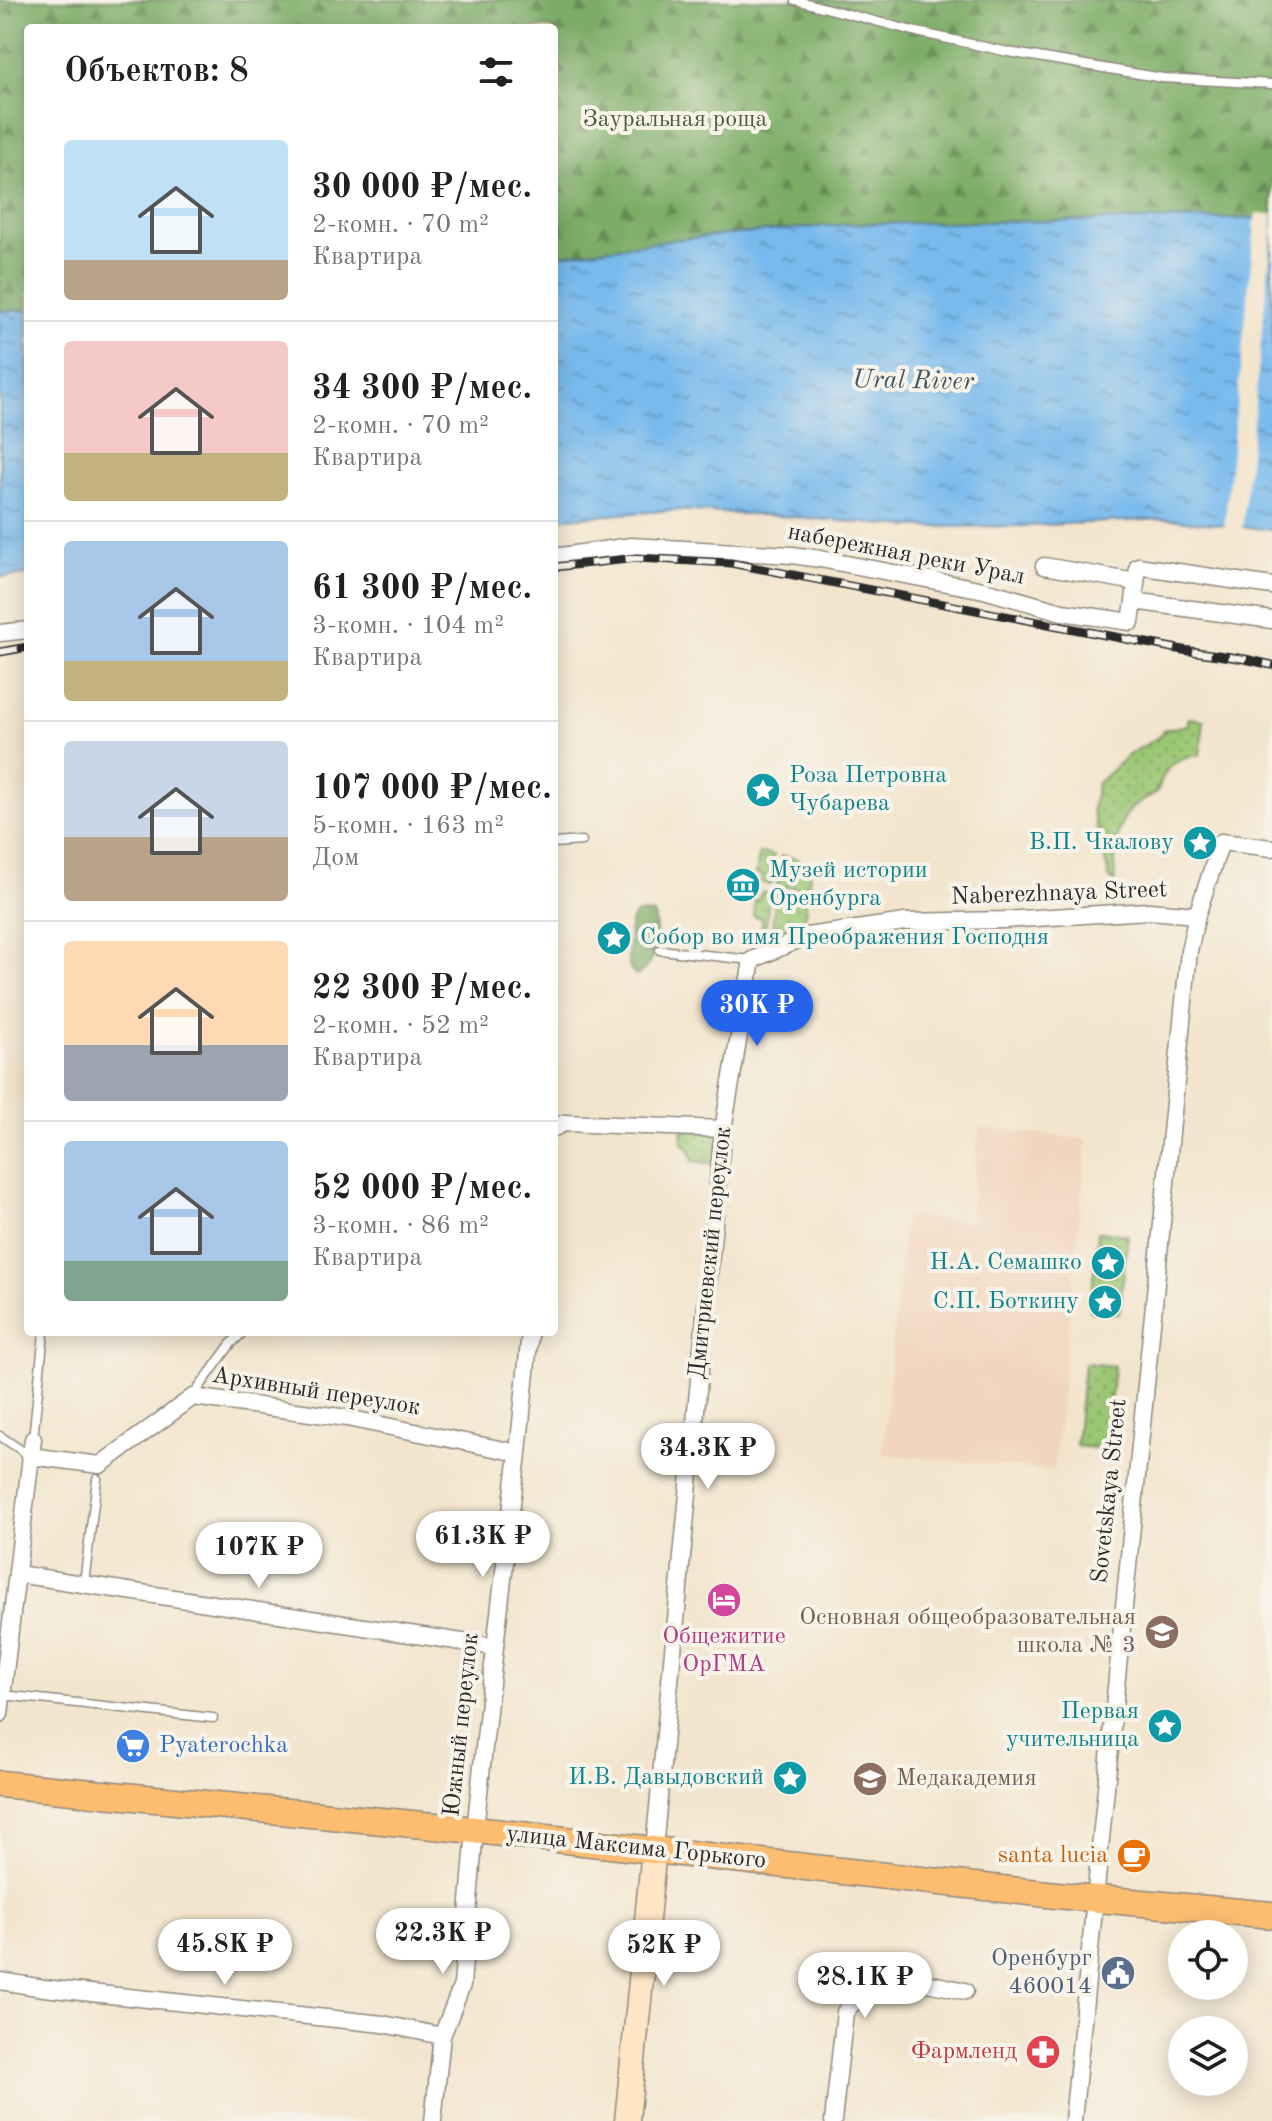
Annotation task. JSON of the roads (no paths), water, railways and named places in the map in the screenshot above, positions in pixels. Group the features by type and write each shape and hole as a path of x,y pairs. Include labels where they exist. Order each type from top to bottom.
{"main road":[{"name":"улица Максима Горького","path":"0,1784 475,1830 1095,1899 1272,1915"}],"street":[{"name":"набережная реки Урал","path":"558,556 631,546 792,555 984,590 1062,612 1131,622 1134,601"},
{"name":"набережная реки Урал","path":"1044,566 1136,582"},
{"path":"1272,586 1138,566 1134,601 1272,620"},
{"path":"0,633 24,630"},
{"name":"Naberezhnaya Street","path":"752,960 807,936 905,922 1004,920 1149,911 1197,915 1221,842 1272,848"},
{"name":"Sovetskaya Street","path":"1073,2121 1189,951 1197,915"},
{"name":"Дмитриевский переулок","path":"627,2121 723,1129 752,960"},
{"path":"558,1126 564,1123 723,1129"},
{"name":"Южный переулок","path":"433,2121 442,2036 462,1985 475,1830 530,1336"},
{"name":"Архивный переулок","path":"32,1448 100,1465 193,1397 347,1418 518,1453"},
{"path":"0,1714 32,1448"},
{"path":"17,1574 495,1647"},
{"path":"833,2121 845,2012 855,2000 873,1985 896,1980 965,1991"},
{"path":"0,1981 383,2024 442,2036"}],"lane":[{"path":"795,0 1008,52 1163,78 1272,84"},
{"path":"558,843 582,841"},
{"path":"660,950 752,960"},
{"path":"0,1436 32,1448 44,1336"},
{"path":"193,1397 239,1336"},
{"path":"84,1583 97,1479"},
{"path":"2,1695 213,1718"}],"water":[{"name":"Ural River","path":"1272,218 1272,530 1166,519 1025,526 909,527 676,510 558,519 558,255 671,240 849,224"},
{"path":"24,310 24,575 0,577 0,311"}],"railway":[{"path":"558,567 637,558 731,563 1272,665"},
{"path":"0,652 24,648"}],"place":[{"name":"Роза Петровна Чубарева","path":"763,790"},
{"name":"В.П. Чкалову","path":"1200,843"},
{"name":"Музей истории Оренбурга","path":"743,885"},
{"name":"Собор во имя Преображения Господня","path":"614,938"},
{"name":"Н.А. Семашко","path":"1108,1263"},
{"name":"С.П. Боткину","path":"1105,1302"},
{"name":"Общежитие ОрГМА","path":"724,1600"},
{"name":"Основная общеобразовательная школа № 3","path":"1162,1632"},
{"name":"Первая учительница","path":"1165,1726"},
{"name":"Pyaterochka","path":"133,1746"},
{"name":"И.В. Давыдовский","path":"790,1778"},
{"name":"Медакадемия","path":"870,1779"},
{"name":"santa lucia","path":"1134,1856"},
{"name":"Оренбург 460014","path":"1118,1973"},
{"name":"Фармленд","path":"1043,2052"}],"park label":[{"name":"Зауральная роща","path":"675,120"}]}
